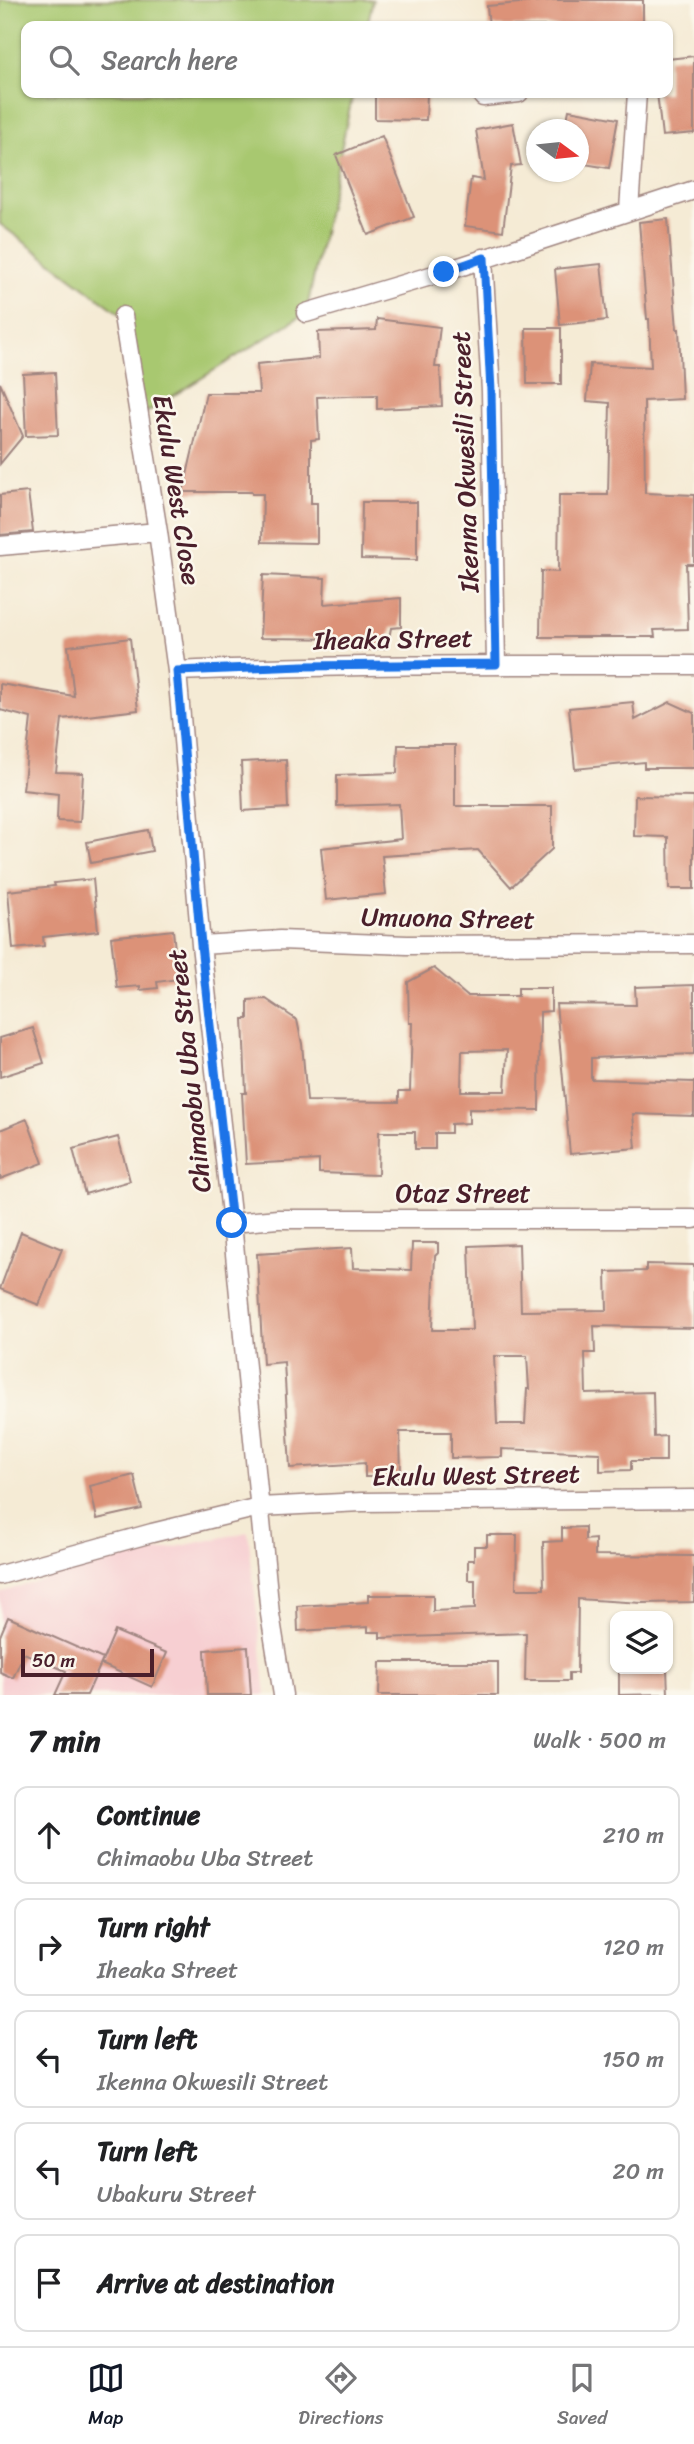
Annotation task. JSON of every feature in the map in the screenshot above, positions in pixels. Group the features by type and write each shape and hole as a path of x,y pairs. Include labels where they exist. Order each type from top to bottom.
{"street":[{"path":"629,210 637,98"},
{"path":"306,313 694,190"},
{"name":"Ikenna Okwesili Street","path":"484,258 491,391 496,664"},
{"name":"Ekulu West Close","path":"123,316 158,531 177,671"},
{"path":"0,546 158,531"},
{"name":"Iheaka Street","path":"177,671 303,666 694,665"},
{"name":"Chimaobu Uba Street","path":"177,671 201,945 232,1223 270,1614 283,1695"},
{"name":"Umuona Street","path":"201,945 280,940 407,945 694,944"},
{"name":"Otaz Street","path":"232,1223 278,1219 694,1219"},
{"name":"Ekulu West Street","path":"0,1575 259,1507 388,1502 694,1499"}],"shaded area":[{"path":"248,1532 266,1695 0,1695 0,1593 86,1566"}],"green space":[{"path":"0,0 373,0 368,21 21,21 21,98 352,98 306,313 139,417 123,316 0,224"}],"building":[{"path":"553,0 643,0 643,21 488,21 487,6"},
{"path":"694,56 694,133 662,136 658,98 673,98 673,58"},
{"path":"375,98 427,98 426,120 375,119"},
{"path":"569,110 618,119 609,168 589,165 589,119 567,119"},
{"path":"513,123 521,165 511,166 503,231 465,226 471,178 484,180 476,130"},
{"path":"382,136 414,217 368,235 336,155"},
{"path":"668,219 679,329 682,399 644,401 645,493 694,495 694,564 686,564 688,629 654,630 655,637 540,637 541,571 558,572 559,495 608,495 610,403 587,401 590,364 651,367 639,222"},
{"path":"601,264 607,320 560,325 555,269"},
{"path":"377,319 440,327 435,367 440,367 442,406 377,409 377,395 317,397 319,439 311,440 311,503 317,503 317,543 262,542 263,494 183,492 206,393 259,393 257,364 319,358 318,332 376,330"},
{"path":"526,328 561,328 561,384 527,384"},
{"path":"55,372 58,435 26,436 23,374"},
{"path":"0,383 23,436 0,464"},
{"path":"28,492 33,532 0,535 0,495"},
{"path":"362,502 417,502 417,560 361,559"},
{"path":"263,575 325,578 324,604 401,598 401,627 391,628 387,648 358,651 357,639 260,638"},
{"path":"130,638 138,710 62,719 56,772 83,773 80,822 57,821 58,794 23,790 31,718 0,710 0,684 74,696 68,646"},
{"path":"633,702 635,720 670,702 694,713 694,768 644,768 644,762 575,769 569,708"},
{"path":"398,745 455,745 455,806 552,806 552,849 511,887 478,850 382,856 386,894 326,900 321,848 401,839 399,804 337,806 337,775 397,773"},
{"path":"286,760 288,808 243,811 241,762"},
{"path":"635,796 694,797 694,889 669,889 668,837 634,836"},
{"path":"148,830 152,851 91,863 87,842"},
{"path":"93,879 98,931 43,937 44,946 13,949 8,891"},
{"path":"173,930 178,979 157,982 158,988 117,988 111,937"},
{"path":"434,968 467,996 518,996 518,988 551,988 551,1011 540,1012 539,1110 469,1109 469,1123 451,1124 451,1133 435,1133 435,1149 415,1149 415,1132 379,1132 378,1175 319,1173 319,1160 246,1164 242,1093 246,1093 243,1019 248,1019 248,1000 266,999 297,1020 307,1101 399,1102 399,1091 410,1091 412,1023 409,1023 408,982","holes":["507,1050 505,1091 461,1091 462,1051"]},
{"path":"694,985 694,1054 591,1058 591,1079 694,1082 694,1116 633,1114 636,1148 570,1154 556,1004 636,1005 635,987"},
{"path":"33,1028 44,1063 0,1077 0,1038"},
{"path":"27,1119 43,1163 0,1179 0,1130"},
{"path":"118,1137 130,1181 85,1194 73,1149"},
{"path":"21,1232 62,1249 39,1305 0,1289"},
{"path":"412,1243 438,1243 432,1330 472,1330 469,1246 519,1244 521,1311 607,1310 606,1272 646,1271 646,1264 694,1265 694,1328 594,1326 595,1353 585,1353 586,1394 653,1392 654,1437 666,1436 666,1461 631,1461 631,1470 600,1471 600,1453 502,1449 502,1457 451,1458 451,1432 400,1432 401,1477 365,1477 365,1463 290,1468 284,1362 263,1364 257,1254 352,1248 353,1268 411,1270","holes":["494,1356 527,1356 529,1389 525,1424 497,1424"]},
{"path":"134,1475 142,1509 97,1519 90,1486"},
{"path":"585,1527 585,1540 595,1539 595,1555 694,1556 694,1602 642,1603 578,1599 577,1673 569,1673 569,1681 525,1681 526,1633 380,1638 380,1632 368,1632 368,1627 298,1631 297,1606 368,1602 368,1595 433,1595 433,1611 475,1609 475,1580 468,1580 468,1560 474,1560 474,1546 487,1546 487,1535 517,1535 516,1589 544,1589 543,1542 562,1541 562,1528"},
{"path":"8,1617 103,1659 87,1695 55,1695 66,1671 24,1653 13,1678 0,1672 0,1636"},
{"path":"115,1631 167,1653 152,1687 101,1664"},
{"path":"248,1647 251,1695 207,1695 205,1650"},
{"path":"380,1662 498,1662 498,1695 379,1695"},
{"path":"619,1674 667,1674 668,1694 619,1695"}],"route":[{"path":"232,1223 201,945 177,671 303,666 496,664 491,391 484,258 444,272"}]}
